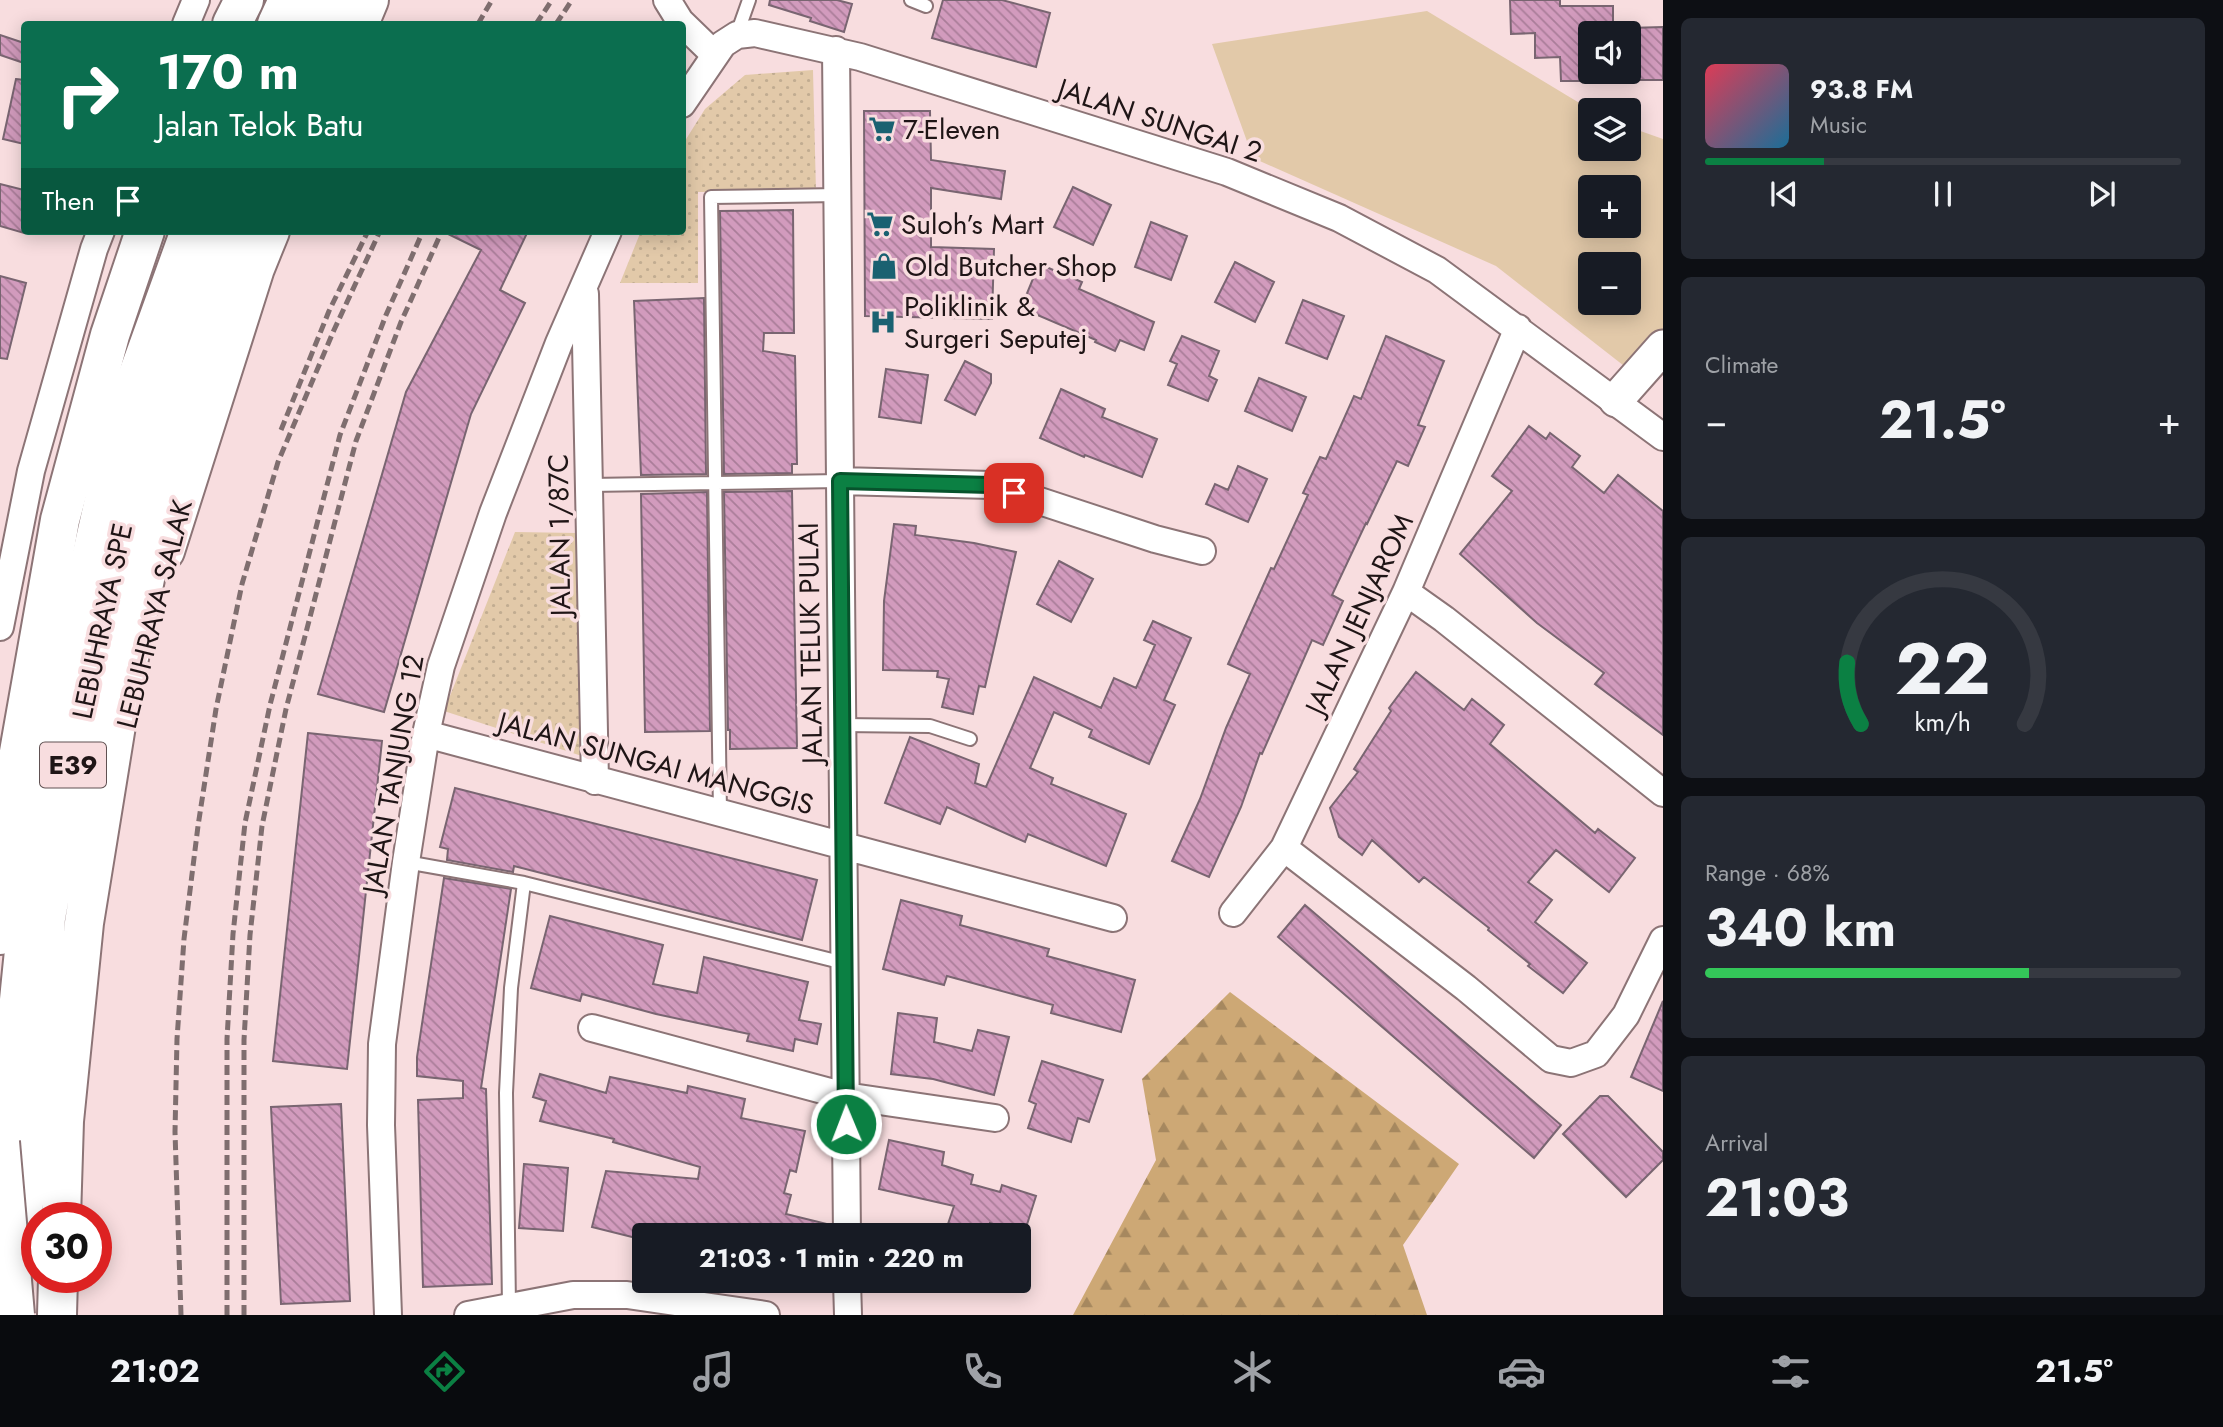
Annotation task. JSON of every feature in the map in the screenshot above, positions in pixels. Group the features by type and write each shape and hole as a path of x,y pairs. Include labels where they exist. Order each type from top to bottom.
{"highway":[{"path":"234,21 244,0"},
{"path":"278,21 288,0"},
{"path":"299,21 309,0"},
{"path":"332,21 343,0"},
{"path":"360,21 369,0"},
{"path":"0,935 4,837 60,520 110,335 144,235"},
{"path":"2,1315 1,1250 19,1000 36,833 63,682 123,416 156,235"},
{"path":"123,416 189,235"},
{"name":"LEBUHRAYA SPE","path":"15,1315 46,918 83,707 132,479 214,235"},
{"name":"LEBUHRAYA SPE","path":"61,1202 64,1121 84,923 118,707 163,490 228,270 241,235"},
{"name":"LEBUHRAYA SALAK","path":"78,1202 81,1124 110,809 162,560 255,268 268,235"},
{"path":"0,1142 15,1315"},
{"path":"57,1315 58,1293"},
{"path":"72,1315 73,1293"}],"street":[{"path":"187,21 196,0"},
{"path":"667,0 680,21"},
{"path":"686,27 714,54"},
{"name":"JALAN SUNGAI 2","path":"737,35 755,33 836,51 1227,172 1339,218 1437,270 1663,437"},
{"path":"686,98 714,54 737,35"},
{"name":"JALAN TELUK PULAI","path":"836,51 847,1223"},
{"path":"0,627 31,471 99,235"},
{"name":"JALAN TANJUNG 12","path":"388,1315 380,1082 382,1044 426,734 441,666 493,513 559,343 606,235"},
{"name":"JALAN 1/87C","path":"585,289 594,781"},
{"name":"JALAN JENJAROM","path":"1233,913 1284,848 1406,592 1518,328"},
{"path":"1616,400 1663,347"},
{"path":"840,481 990,485 1155,539 1202,551"},
{"path":"1406,592 1444,619 1663,793"},
{"name":"JALAN SUNGAI MANGGIS","path":"426,734 1113,918"},
{"path":"1284,848 1466,988 1551,1059 1571,1063 1596,1054 1626,1015 1663,940"},
{"path":"592,1027 845,1096 995,1118"},
{"path":"847,1293 848,1315"},
{"path":"468,1315 509,1305 573,1295 626,1305 766,1315"}],"lane":[{"path":"737,35 749,0"},
{"path":"911,0 926,6"},
{"path":"720,813 710,197 838,195"},
{"path":"590,485 840,481"},
{"path":"842,725 930,726 970,739"},
{"path":"406,862 524,883 844,962"},
{"path":"509,1305 506,1093 511,988 524,883"}],"shaded area":[{"path":"1427,11 1578,102 1578,161 1641,161 1641,131 1663,139 1663,339 1628,369 1496,266 1253,158 1212,44"},
{"path":"813,70 816,192 698,192 698,283 620,283 639,235 686,235 686,139 705,109 745,75"},
{"path":"515,532 577,533 588,758 444,711"}],"green space":[{"path":"1230,992 1459,1164 1403,1245 1427,1315 1073,1315 1156,1160 1142,1079"}],"building":[{"path":"770,0 837,0 852,4 844,32 769,5"},
{"path":"943,0 1002,0 1050,13 1036,67 932,38"},
{"path":"1510,0 1560,0 1560,6 1613,6 1613,21 1578,21 1578,81 1561,81 1560,57 1535,58 1535,33 1511,34"},
{"path":"1663,27 1663,80 1641,80 1641,28"},
{"path":"0,35 21,42 21,62 0,55"},
{"path":"16,79 21,80 21,143 3,139"},
{"path":"864,111 930,111 931,160 1005,171 1001,199 931,188 931,247 994,249 992,319 865,316"},
{"path":"0,184 21,189 21,232 0,226"},
{"path":"1073,187 1111,205 1093,245 1054,227"},
{"path":"793,210 794,333 764,333 763,351 795,356 797,464 792,464 792,473 724,474 720,211"},
{"path":"1151,222 1187,236 1171,280 1135,267"},
{"path":"450,235 526,235 500,290 525,303 471,414 384,712 318,694 406,392 481,250"},
{"path":"1235,262 1274,282 1255,322 1215,302"},
{"path":"1039,264 1082,282 1079,289 1154,322 1144,350 1120,340 1115,351 1021,308"},
{"path":"0,276 26,283 7,359 0,358"},
{"path":"704,298 706,474 641,475 634,301"},
{"path":"1303,300 1344,316 1327,359 1286,343"},
{"path":"1182,336 1219,351 1209,376 1217,380 1208,401 1168,385 1177,364 1170,361"},
{"path":"1386,336 1444,361 1418,425 1425,427 1408,466 1397,461 1366,523 1332,595 1343,601 1323,645 1312,640 1262,754 1260,753 1241,807 1209,877 1172,861 1250,674 1228,664 1271,568 1274,569 1308,495 1303,493 1320,457 1326,459 1354,396 1361,399"},
{"path":"965,361 991,374 991,383 975,415 945,400"},
{"path":"886,369 928,375 921,423 879,417"},
{"path":"1259,378 1306,397 1292,431 1245,411"},
{"path":"1061,389 1105,409 1102,417 1157,439 1142,477 1040,438"},
{"path":"1529,426 1546,439 1550,433 1580,456 1572,467 1604,493 1618,475 1663,511 1663,735 1595,684 1604,673 1537,623 1460,554 1512,491 1492,476"},
{"path":"1238,466 1267,479 1248,522 1206,504 1215,484 1228,490"},
{"path":"792,491 797,748 730,749 724,492"},
{"path":"707,492 710,731 645,732 641,494"},
{"path":"894,524 916,526 915,535 1016,552 985,687 979,686 973,714 942,707 949,679 937,677 938,671 883,670 884,601"},
{"path":"1059,561 1093,579 1071,622 1037,604"},
{"path":"1153,621 1191,638 1164,700 1175,705 1149,764 1089,737 1092,730 1054,712 1030,768 1053,778 1051,784 1126,814 1106,866 1028,834 1025,842 947,807 940,824 885,803 910,737 979,764 975,783 986,787 1034,677 1101,708 1114,678 1136,688 1155,645 1144,640"},
{"path":"1416,672 1464,710 1472,699 1504,725 1490,744 1595,833 1598,829 1635,858 1609,892 1556,850 1528,882 1552,900 1535,922 1587,963 1563,993 1528,966 1530,964 1488,930 1489,928 1424,877 1419,882 1372,840 1362,855 1339,837 1330,808 1358,772 1354,769 1391,711 1389,708"},
{"path":"308,733 382,741 347,1069 273,1061"},
{"path":"455,788 817,880 802,940 514,866 513,872 447,860 448,849 440,847"},
{"path":"444,878 511,889 481,1088 486,1089 492,1284 423,1287 418,1100 463,1098 463,1081 417,1076 417,1057"},
{"path":"901,900 962,916 960,925 1049,949 1047,956 1135,980 1121,1032 1051,1013 1053,1005 947,976 944,985 883,969"},
{"path":"1305,905 1561,1125 1534,1158 1278,937"},
{"path":"550,916 663,945 653,984 697,993 704,957 808,982 799,1020 821,1024 817,1044 795,1039 793,1051 747,1041 749,1034 656,1014 582,994 580,1001 531,988"},
{"path":"1663,1001 1663,1091 1631,1077"},
{"path":"898,1013 937,1018 934,1042 972,1051 978,1030 1009,1037 994,1095 933,1079 891,1074"},
{"path":"1042,1061 1103,1080 1089,1122 1078,1118 1071,1142 1028,1128 1036,1104 1029,1101"},
{"path":"540,1074 606,1093 610,1077 687,1093 688,1086 745,1099 741,1118 805,1131 796,1172 790,1170 784,1193 791,1195 786,1214 823,1223 632,1223 632,1237 592,1227 606,1171 698,1179 700,1167 613,1142 614,1139 540,1121 546,1101 533,1097"},
{"path":"1600,1096 1608,1096 1663,1152 1663,1160 1626,1197 1563,1134"},
{"path":"341,1104 350,1301 281,1304 271,1107"},
{"path":"889,1140 944,1152 942,1165 973,1175 971,1184 1000,1192 1002,1185 1036,1196 1027,1223 948,1223 954,1206 879,1189"},
{"path":"524,1164 568,1168 563,1231 519,1228"}],"railway":[{"path":"480,21 492,0"},
{"path":"538,21 552,0"},
{"path":"558,21 572,0"},
{"path":"281,430 329,311 366,235"},
{"path":"181,1315 175,1132 177,1039 184,939 216,709 242,584 278,462 378,235"},
{"path":"227,1315 227,1039 233,934 245,823 270,705 340,435 386,315 421,235"},
{"path":"244,1315 244,1040 250,935 262,826 286,709 356,441 401,322 440,235"}],"place":[{"name":"7-Eleven","path":"882,129"},
{"name":"Suloh’s Mart","path":"880,224"},
{"name":"Old Butcher Shop","path":"884,266"},
{"name":"Poliklinik & Surgeri Seputej","path":"883,322"}],"route":[{"path":"846,1124 840,481 990,485 1014,493"}]}
